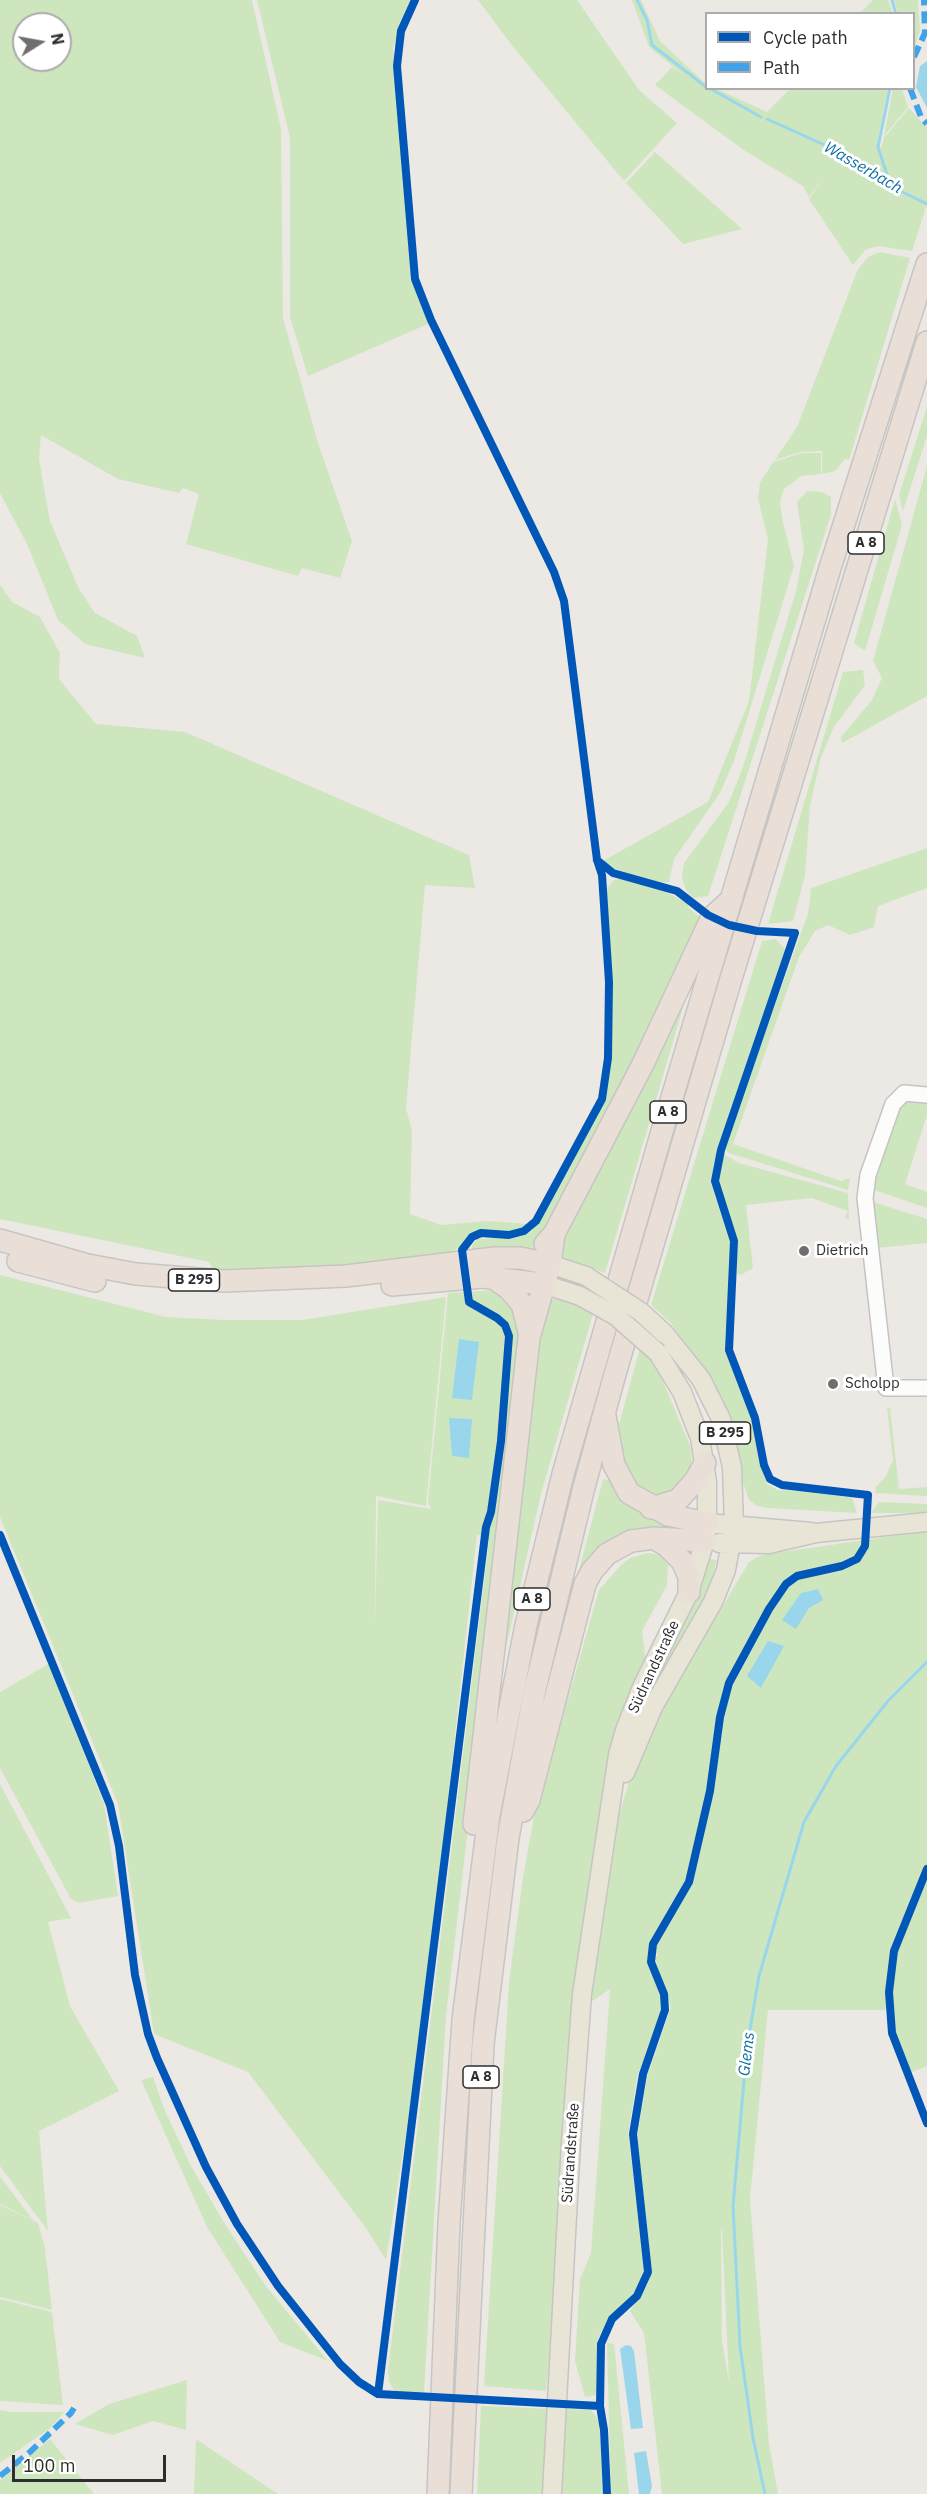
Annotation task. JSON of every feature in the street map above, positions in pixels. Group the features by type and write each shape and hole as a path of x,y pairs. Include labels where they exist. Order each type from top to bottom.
{"highway":[{"name":"A 8","path":"438,2494 455,2120 480,1877 499,1751 543,1551 608,1315 830,568 927,264"},
{"name":"A 8","path":"461,2494 483,2044 508,1838 535,1689 604,1413 730,982 927,342"},
{"path":"543,1284 550,1264 554,1234 643,1064 712,917 732,898"},
{"path":"520,1258 532,1254 554,1234"},
{"name":"B 295","path":"0,1240 88,1265 136,1274 194,1280 299,1280 470,1271 543,1284"},
{"name":"B 295","path":"0,1256 61,1273 121,1286 224,1296 301,1294 470,1271 520,1258 550,1264"},
{"name":"A 8","path":"470,1271 509,1289 522,1304 528,1321 529,1338"},
{"name":"A 8","path":"480,1877 471,1848 529,1338 543,1284"},
{"path":"604,1413 618,1475 629,1493 651,1508 706,1532"},
{"path":"651,1508 678,1500 695,1481 705,1463"},
{"path":"508,1838 529,1800 585,1584 592,1571 607,1554 619,1546 655,1538 706,1532"},
{"path":"655,1538 667,1545 682,1561 688,1577 690,1592"}],"main road":[{"name":"B 295","path":"550,1264 586,1276 641,1312 665,1334 686,1359 711,1398 727,1441 735,1492 731,1544"},
{"name":"B 295","path":"543,1284 580,1296 622,1321 658,1353 687,1403 700,1438 705,1463 706,1532"},
{"path":"735,1492 749,1511 777,1527"},
{"path":"706,1532 734,1526 777,1527 816,1533 927,1522"},
{"path":"706,1532 731,1544 759,1545 794,1540 816,1533"},
{"name":"Südrandstraße","path":"552,2494 571,2142 582,1994 609,1814 624,1731 642,1687 690,1592 706,1532"},
{"name":"Südrandstraße","path":"609,1814 639,1734 704,1619 721,1582 731,1544"},
{"path":"721,1582 759,1545"}],"street":[{"path":"927,1095 904,1094 893,1104 868,1175 865,1197 886,1388 927,1388"}],"green space":[{"path":"0,0 252,0 281,129 283,318 318,443 352,541 340,578 302,568 298,576 186,544 199,494 183,488 179,493 118,479 41,435 39,459 50,521 79,589 95,613 137,636 145,658 85,644 58,620 27,544 0,493"},
{"path":"257,0 412,0 393,47 412,279 428,324 308,376 290,317 290,138"},
{"path":"478,0 577,0 639,90 677,123 624,181 514,48"},
{"path":"632,0 641,0 660,41 705,83 705,90 719,90 767,112 789,90 888,90 877,144 878,142 881,149 884,138 909,108 927,128 927,203 891,186 891,182 889,186 927,204 912,251 877,246 865,250 853,265 809,199 824,176 809,197 803,186 745,151 655,85 672,67 685,76 649,47"},
{"path":"873,0 888,0 893,12 861,12"},
{"path":"894,0 918,0 920,31 915,46 915,12 898,12"},
{"path":"893,90 902,90 908,107 884,136"},
{"path":"655,152 742,229 683,244 626,183"},
{"path":"880,252 910,258 849,460 845,459 835,471 822,474 822,451 801,452 775,460 797,427 858,269 868,257"},
{"path":"927,407 927,436 903,511 899,495"},
{"path":"802,453 821,453 821,474 801,476 784,489 780,501 794,566 734,761 720,793 674,859 669,882 657,883 610,867 603,861 708,802 749,701 768,539 758,499 760,483 773,462"},
{"path":"927,466 927,696 842,743 841,737 872,700 882,678 873,661"},
{"path":"807,491 822,492 831,497 831,515 708,896 693,898 686,890 682,878 684,863 729,802 743,767 796,591 804,550 797,502"},
{"path":"895,499 902,525 865,651 854,643"},
{"path":"0,585 12,602 40,617 60,653 59,679 96,724 185,732 469,855 475,888 425,885 406,1108 412,1131 410,1214 441,1225 487,1221 528,1224 523,1228 508,1232 483,1230 474,1232 460,1247 444,1257 411,1262 216,1274 209,1262 0,1219"},
{"path":"863,670 865,685 834,727 821,757 810,806 805,875 793,921 768,924 843,672"},
{"path":"927,848 927,888 878,906 874,927 850,935 828,925 815,931 799,957 733,1144 841,1181 850,1178 848,1190 729,1153 724,1149 726,1141 808,914 811,888"},
{"path":"625,878 663,890 688,904 688,907 702,919 661,1011 542,1240 534,1247 520,1250 472,1251 472,1245 478,1239 518,1237 532,1231 605,1098 609,1058 610,943 605,891 614,880"},
{"path":"776,939 786,951 713,1167 715,1196 731,1241 732,1256 725,1342 727,1354 752,1420 767,1484 778,1490 814,1491 852,1498 857,1513 768,1508 757,1506 749,1500 705,1371 671,1323 651,1305 762,941"},
{"path":"690,984 605,1273 555,1254"},
{"path":"908,1101 927,1104 927,1115 905,1184 927,1192 927,1208 871,1189 892,1120 902,1104"},
{"path":"723,1154 739,1163 848,1193 849,1220 845,1218 848,1211 812,1198 746,1205 753,1268 741,1275 737,1274 737,1244 718,1178"},
{"path":"870,1201 927,1219 927,1243 876,1248"},
{"path":"0,1275 166,1317 224,1320 302,1320 446,1297 426,1506 376,1496 375,1625 378,1500 431,1509 428,1502 448,1293 498,1290 522,1315 485,1685 446,2016 424,2392 403,2394 394,2390 389,2382 388,2370 489,1541 477,1534 425,2011 386,2260 366,2228 248,2072 154,2034 118,1804 0,1517"},
{"path":"562,1297 593,1314 541,1494 502,1665 537,1343 549,1301"},
{"path":"640,1348 654,1364 655,1362 690,1446 693,1468 682,1493 645,1497 618,1462 617,1432"},
{"path":"887,1408 890,1408 899,1489 927,1487 927,1496 875,1493 876,1487 886,1476 893,1460"},
{"path":"603,1479 615,1481 694,1532 648,1530 579,1570"},
{"path":"879,1502 927,1504 927,1513 871,1513"},
{"path":"927,1531 927,2066 907,2074 892,2033 889,2010 768,2010 750,2199 769,2444 778,2494 662,2494 644,2333 630,2311 648,2284 652,2271 637,2137 647,2077 671,2007 655,1959 659,1952 647,1961 662,1998 660,2017 654,2041 638,2073 628,2133 644,2266 639,2287 607,2321 598,2338 596,2395 585,2397 575,2361 580,2279 591,2253 610,1989 591,2002 620,1812 636,1758 664,1704 749,1562 761,1555","holes":["722,2230 729,2382 722,2341"]},
{"path":"648,1553 666,1556 672,1561 668,1566 667,1585 642,1631 646,1662 587,1920 546,2391 484,2386 509,1982 523,1877 538,1794 560,1714 568,1699 599,1590 630,1558"},
{"path":"710,1559 717,1560 707,1593 645,1705 640,1705"},
{"path":"50,1663 104,1804 118,1896 78,1903 71,1899 0,1768 0,1692"},
{"path":"0,1784 71,1918 48,1922 70,2006 119,2091 39,2131 48,2231 0,2166"},
{"path":"153,2077 165,2111 191,2166 223,2221 265,2285 328,2361 280,2342 207,2227 141,2080"},
{"path":"0,2177 5,2183 33,2220 0,2204"},
{"path":"0,2205 38,2223 45,2248 52,2310 0,2297"},
{"path":"0,2299 52,2312 63,2405 0,2401"},
{"path":"607,2343 614,2344 629,2494 611,2494"},
{"path":"187,2380 186,2430 153,2421 113,2435 75,2424 109,2404"},
{"path":"481,2406 554,2409 546,2494 477,2494"},
{"path":"566,2409 591,2410 599,2421 604,2494 561,2494"},
{"path":"0,2410 64,2412 49,2429 0,2463"},
{"path":"50,2439 94,2494 0,2494 0,2480"},
{"path":"196,2439 278,2494 194,2494"}],"water":[{"path":"927,61 927,108 916,87 920,66"},
{"path":"459,1339 479,1342 472,1400 452,1398"},
{"path":"449,1418 472,1419 469,1458 452,1456"},
{"path":"818,1589 823,1600 809,1608 796,1629 782,1620 801,1593"},
{"path":"768,1641 784,1646 761,1688 747,1676"},
{"path":"626,2345 631,2346 634,2351 643,2428 631,2429 620,2349"},
{"path":"646,2451 652,2486 650,2494 639,2494 634,2453"}],"waterway":[{"name":"Wasserbach","path":"637,0 647,20 652,45 705,86"},
{"path":"892,0 895,12"},
{"name":"Wasserbach","path":"713,90 761,117"},
{"path":"890,90 878,147 890,184"},
{"name":"Wasserbach","path":"767,119 840,152 890,186 927,204"},
{"name":"Glems","path":"765,2494 753,2438 740,2346 733,2206 747,2047 759,1976 804,1822 836,1766 888,1701 927,1662"}],"marked path":[{"path":"915,55 925,33 924,0"},
{"path":"911,90 921,117 927,124"},
{"path":"0,2476 30,2452 74,2408"}],"cycle path":[{"path":"378,2394 486,1527 491,1512 501,1441 509,1336 505,1325 497,1318 469,1302 462,1250 472,1237 481,1233 509,1235 524,1231 536,1221 602,1099 608,1058 609,982 602,875 597,860 564,601 554,572 431,320 415,279 397,66 401,31 415,0"},
{"path":"597,860 613,873 677,891 708,915 729,925 757,931 795,933 721,1150 715,1181 734,1241 729,1350 755,1418 764,1465 770,1479 782,1485 868,1495 865,1546 857,1559 842,1566 797,1576 786,1584 769,1609 729,1683 720,1717 710,1791 689,1882 653,1944 651,1962 664,1994 665,2010 643,2074 633,2134 648,2272 637,2296 612,2319 601,2344 600,2406 604,2430 607,2494"},
{"path":"0,1535 110,1805 119,1846 135,1975 148,2034 206,2167 237,2224 278,2286 340,2364 359,2382 378,2394 600,2406"},
{"path":"927,1869 894,1951 889,1992 892,2033 927,2123"}],"place":[{"name":"Dietrich","path":"804,1251"},
{"name":"Scholpp","path":"833,1384"}]}
